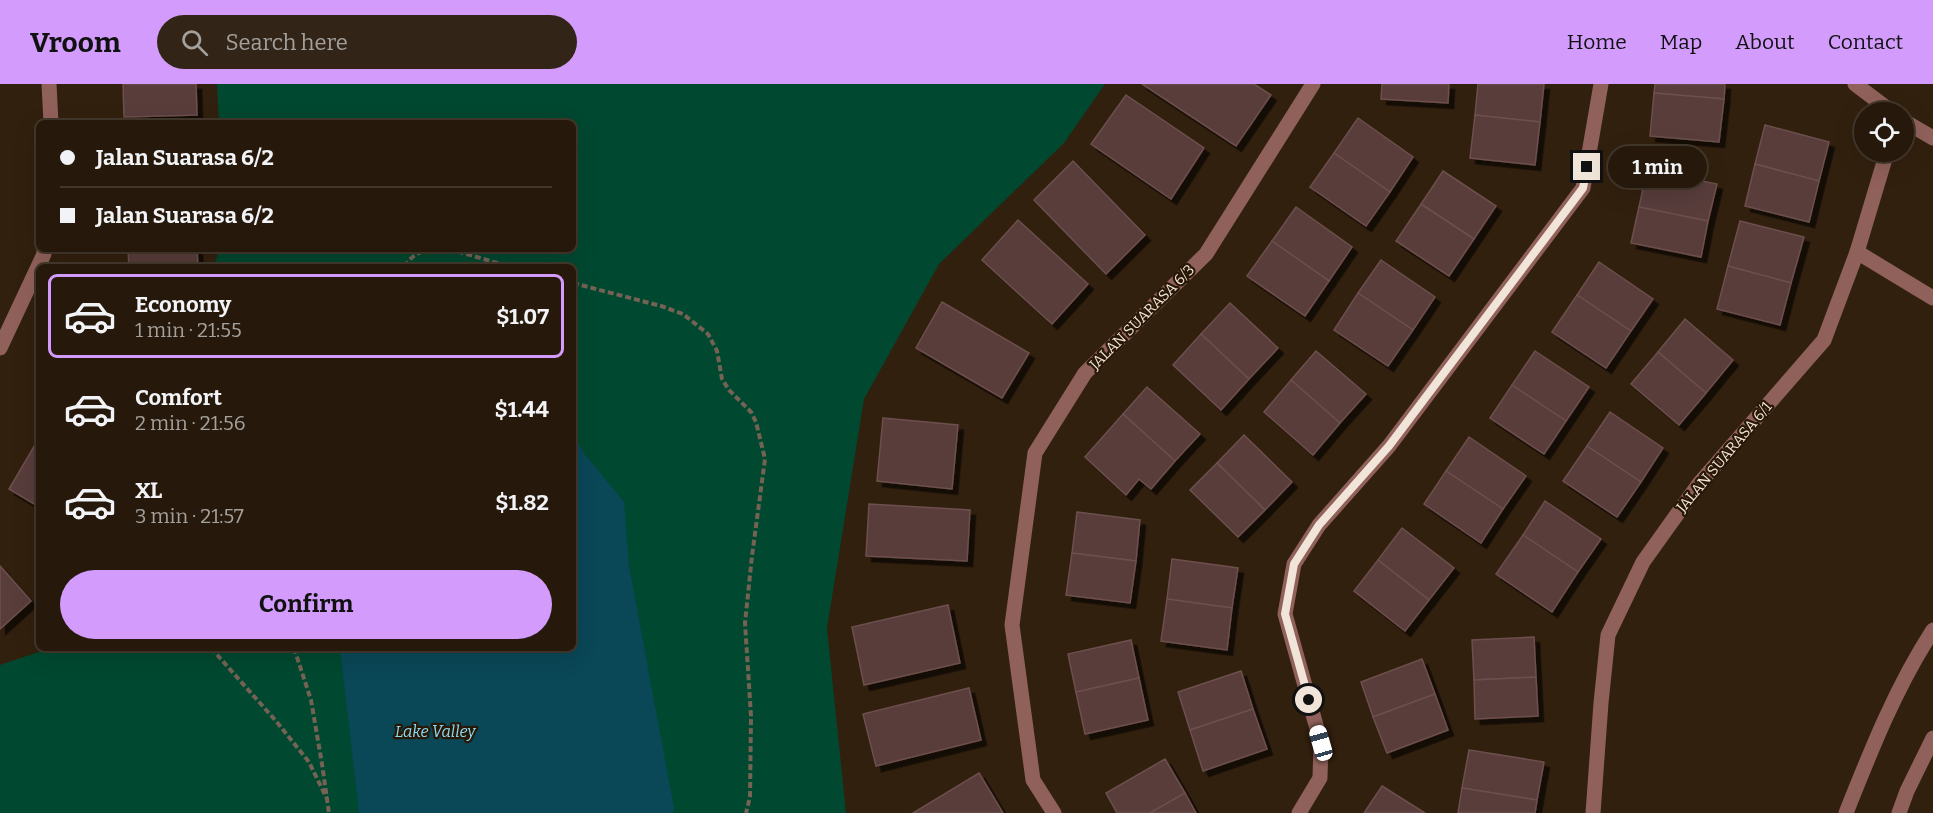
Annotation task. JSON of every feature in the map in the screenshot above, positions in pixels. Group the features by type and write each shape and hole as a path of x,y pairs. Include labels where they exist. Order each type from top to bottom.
{"street":[{"path":"49,84 51,120"},
{"name":"JALAN SUARASA 6/3","path":"1054,813 1033,780 1012,626 1035,453 1085,373 1206,254 1313,84"},
{"path":"1299,813 1320,778 1321,743 1285,614 1294,564 1319,525 1389,446 1583,188 1601,84"},
{"path":"1855,84 1879,102"},
{"path":"1914,126 1933,138"},
{"name":"JALAN SUARASA 6/1","path":"1593,813 1600,703 1608,635 1643,562 1698,485 1824,340 1857,252 1884,162"},
{"path":"1857,252 1933,298"},
{"path":"0,348 36,270"},
{"path":"1846,813 1878,732 1933,630"},
{"path":"1899,813 1933,738"}],"path":[{"path":"406,264 420,252"},
{"path":"459,252 501,264"},
{"path":"576,284 683,314 708,334 717,351 722,380 751,412 756,422 765,459 745,623 751,716 750,797 746,813"},
{"path":"214,651 309,762 327,799"},
{"path":"295,651 311,700 329,813"}],"green space":[{"path":"217,84 1105,84 1064,143 939,264 864,399 827,628 846,813 0,813 0,665 42,651 576,651 576,264 214,264 219,252 576,252 576,120 219,120"}],"water":[{"name":"Lake Valley","path":"576,439 583,452 624,502 629,566 674,808 673,813 359,813 340,651 576,651"}],"building":[{"path":"123,84 196,84 197,115 124,117"},
{"path":"1142,84 1254,84 1271,95 1236,146"},
{"path":"1382,84 1449,84 1448,103 1381,99"},
{"path":"1478,84 1544,84 1540,122 1475,115"},
{"path":"1655,84 1725,84 1724,99 1654,93"},
{"path":"1654,93 1724,99 1719,142 1650,136"},
{"path":"1126,95 1204,148 1171,199 1091,144"},
{"path":"1475,115 1540,122 1535,165 1470,158"},
{"path":"1358,118 1413,157 1390,192 1334,153"},
{"path":"1765,125 1829,142 1819,181 1755,164"},
{"path":"1334,153 1390,192 1366,226 1310,187"},
{"path":"1073,161 1145,235 1106,274 1034,200"},
{"path":"1755,164 1819,181 1809,222 1745,206"},
{"path":"1647,170 1717,184 1708,221 1639,207"},
{"path":"1443,171 1496,206 1474,239 1421,204"},
{"path":"1421,204 1474,239 1449,276 1396,241"},
{"path":"1296,207 1352,247 1329,281 1272,241"},
{"path":"1639,207 1708,221 1701,257 1631,243"},
{"path":"1018,220 1088,284 1052,324 982,260"},
{"path":"1740,221 1804,237 1791,283 1728,266"},
{"path":"1272,241 1329,281 1305,316 1247,276"},
{"path":"128,252 197,252 198,264 129,264"},
{"path":"1381,260 1435,297 1413,330 1358,293"},
{"path":"1599,262 1653,299 1631,331 1577,295"},
{"path":"1728,266 1791,283 1780,325 1717,309"},
{"path":"1358,293 1413,330 1388,366 1334,330"},
{"path":"1577,295 1631,331 1606,368 1552,332"},
{"path":"942,302 1029,353 1002,398 916,348"},
{"path":"1230,303 1278,348 1249,379 1201,334"},
{"path":"1685,319 1733,360 1706,393 1658,352"},
{"path":"1201,334 1249,379 1221,410 1173,365"},
{"path":"1316,351 1366,394 1340,423 1291,380"},
{"path":"1535,351 1589,387 1566,421 1512,385"},
{"path":"1658,352 1706,393 1679,425 1631,384"},
{"path":"1291,380 1340,423 1313,455 1264,412"},
{"path":"1512,385 1566,421 1544,454 1490,418"},
{"path":"1147,387 1200,434 1175,461 1123,414"},
{"path":"1610,412 1663,448 1641,482 1587,446"},
{"path":"1123,414 1175,461 1151,489 1139,479 1126,495 1085,457"},
{"path":"883,418 958,425 952,489 877,481"},
{"path":"1244,435 1292,482 1265,510 1217,463"},
{"path":"1469,437 1526,476 1503,509 1446,471"},
{"path":"36,443 36,505 9,489"},
{"path":"1587,446 1641,482 1617,517 1563,481"},
{"path":"1217,463 1265,510 1238,537 1190,490"},
{"path":"1446,471 1503,509 1481,543 1424,504"},
{"path":"1545,501 1601,539 1578,572 1523,535"},
{"path":"869,504 970,510 967,561 866,556"},
{"path":"1077,512 1140,520 1136,561 1072,553"},
{"path":"1402,528 1454,568 1429,600 1378,560"},
{"path":"1523,535 1578,572 1552,612 1496,574"},
{"path":"1072,553 1136,561 1130,603 1066,595"},
{"path":"1172,559 1238,568 1232,608 1167,599"},
{"path":"1378,560 1429,600 1405,631 1354,591"},
{"path":"0,566 31,601 0,629"},
{"path":"1167,599 1232,608 1227,650 1161,641"},
{"path":"948,605 960,663 864,685 852,627"},
{"path":"1534,637 1536,677 1474,680 1472,640"},
{"path":"1131,640 1139,678 1076,692 1068,654"},
{"path":"1422,659 1435,694 1373,717 1361,682"},
{"path":"1241,671 1253,709 1190,730 1178,692"},
{"path":"1536,677 1538,716 1475,719 1474,680"},
{"path":"1139,678 1148,720 1085,734 1076,692"},
{"path":"969,688 981,740 876,766 863,714"},
{"path":"1435,694 1448,730 1387,753 1373,717"},
{"path":"1253,709 1267,749 1203,771 1190,730"},
{"path":"1469,750 1544,762 1537,800 1462,788"},
{"path":"1165,759 1185,793 1150,813 1117,813 1106,793"},
{"path":"979,773 1003,813 913,813"},
{"path":"1382,786 1425,813 1364,813"},
{"path":"1462,788 1537,800 1535,813 1458,813"},
{"path":"1185,793 1196,813 1150,813"}],"route":[{"path":"1309,700 1285,614 1294,564 1319,525 1389,446 1583,188 1587,167"}]}
